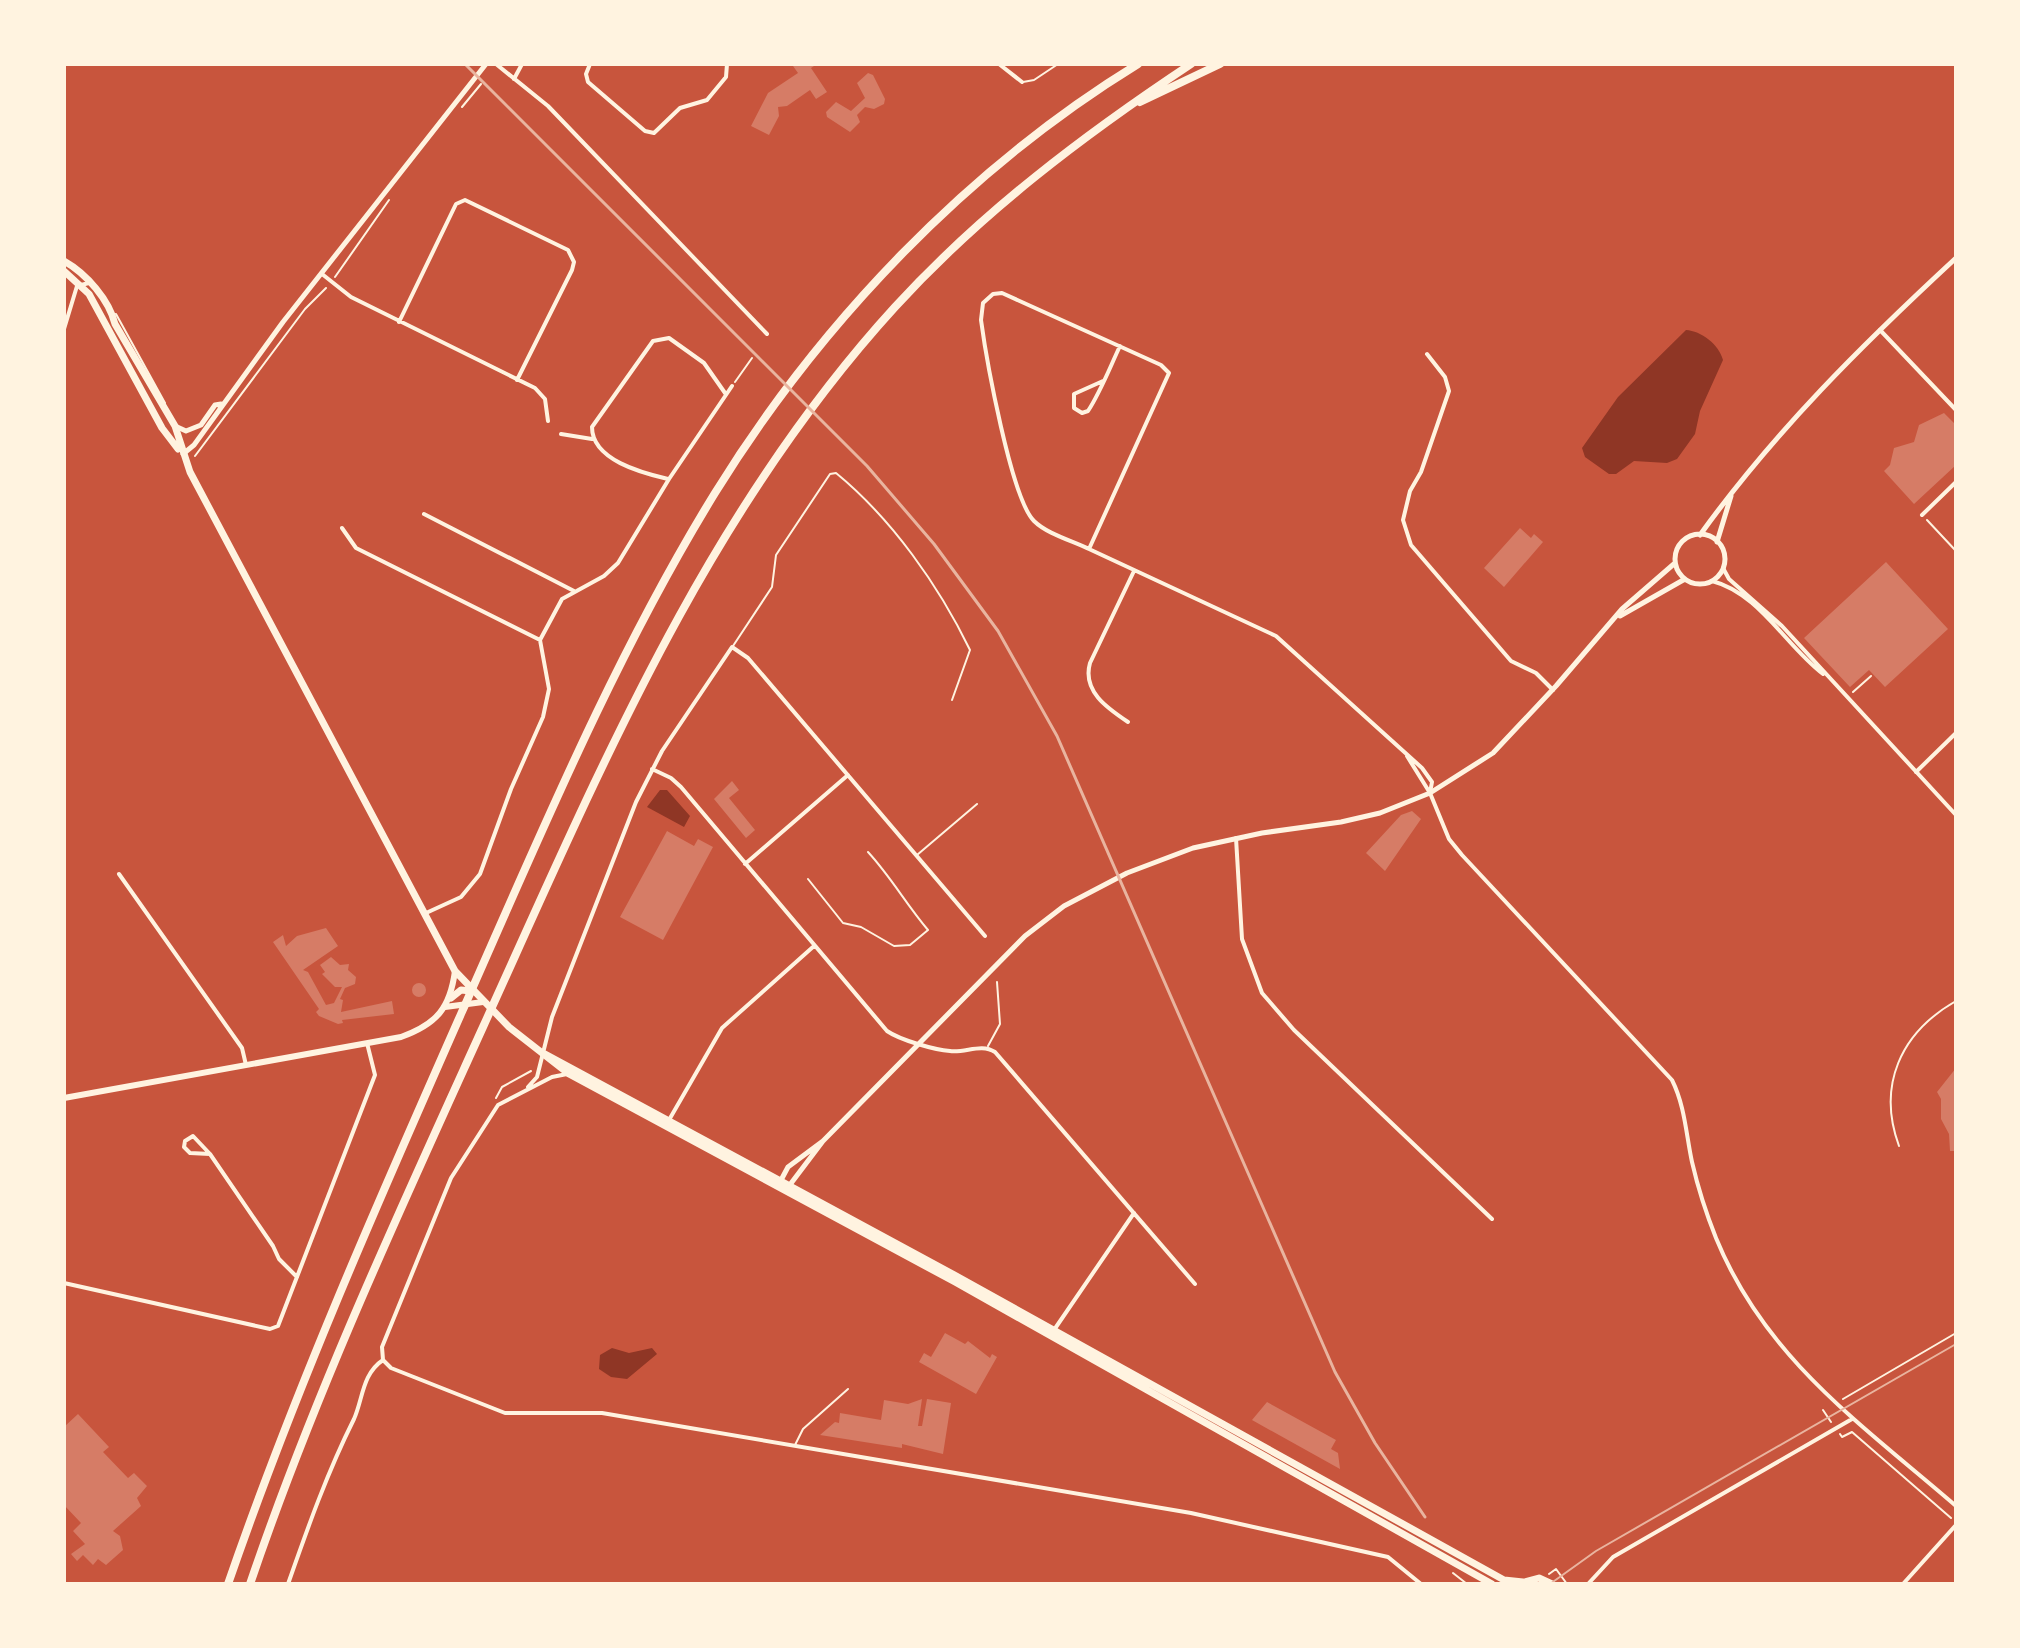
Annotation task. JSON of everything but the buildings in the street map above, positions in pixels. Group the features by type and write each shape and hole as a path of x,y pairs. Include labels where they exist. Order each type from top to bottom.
{"highway":[{"path":"228,1584 331,1315 500,925 641,625 702,514 800,370 885,274 1002,162 1071,108 1138,64"},
{"path":"250,1584 305,1437 397,1215 624,720 716,550 787,441 894,307 1004,201 1078,141 1191,64"},
{"path":"1128,107 1220,64"}],"main road":[{"path":"64,261 111,308 115,324 175,426 182,455"},
{"path":"64,271 85,283 162,428 182,455 455,971 483,1002 532,1045 571,1070 779,1179 1492,1584"},
{"path":"451,998 455,971"},
{"path":"64,1098 401,1037 426,1025 461,990 473,992"},
{"path":"445,1007 483,1002"},
{"path":"548,1055 556,1066 571,1070"},
{"path":"668,1123 781,1190 1052,1333 1504,1580 1522,1583 1539,1578 1552,1584"}],"street":[{"path":"182,455 194,445 222,404 486,64"},
{"path":"496,64 548,106 767,334"},
{"path":"514,79 522,64"},
{"path":"590,64 586,74 588,82 645,131 654,133 680,108 707,100 726,77 727,64"},
{"path":"999,64 1022,82"},
{"path":"399,322 456,204 465,200 568,250 574,262 572,270 517,380"},
{"path":"1700,535 1776,437 1880,330 1956,258"},
{"path":"322,274 351,297 535,388 545,399 548,421"},
{"path":"64,329 85,283"},
{"path":"1089,549 1169,373 1161,365 1014,296 997,292 983,303 983,334 1000,416 1028,512 1036,523 1089,549 1134,571 1276,636 1429,776 1432,782 1430,793"},
{"path":"1880,330 1956,410"},
{"path":"669,479 639,472 599,449 592,439 592,427 653,341 669,338 704,363 725,393"},
{"path":"1103,381 1074,394 1074,408 1082,413 1088,411 1103,381 1120,346"},
{"path":"1427,354 1445,377 1449,391 1421,472 1410,491 1403,520 1411,545 1511,661 1536,673 1553,690"},
{"path":"426,913 461,897 480,874 548,701 549,689 540,640 562,599 604,576 618,563 669,479 732,386"},
{"path":"175,426 186,431 195,429 215,405 222,404"},
{"path":"561,434 592,439"},
{"path":"1922,515 1956,482"},
{"path":"1717,542 1731,496"},
{"path":"424,514 574,591"},
{"path":"342,528 356,548 540,640"},
{"path":"823,1141 805,1151 779,1179 781,1190 791,1186 823,1141 1025,936 1064,906 1099,886 1160,860 1236,838 1380,813 1430,793 1493,753 1553,690 1622,609 1675,563 1678,546 1692,536 1700,535 1717,542 1724,554 1723,568 1729,579 1782,626 1956,815"},
{"path":"1675,563 1685,579 1698,584 1712,581 1724,584 1755,607 1828,678"},
{"path":"1712,581 1723,568"},
{"path":"1128,722 1093,692 1087,676 1090,663 1134,571"},
{"path":"1617,617 1685,579"},
{"path":"526,1089 537,1077 548,1055 552,1017 636,802 652,769 732,647 748,658 985,936"},
{"path":"1916,772 1956,733"},
{"path":"1407,756 1430,793 1449,839 1462,855 1672,1080 1681,1101 1702,1199 1732,1272 1777,1345 1852,1419 1956,1506"},
{"path":"652,769 681,787 887,1031 953,1052 987,1047 995,1052 1195,1284"},
{"path":"745,864 848,775"},
{"path":"1236,838 1242,939 1247,960 1262,993 1296,1032 1492,1219"},
{"path":"119,874 242,1048 246,1065"},
{"path":"668,1123 722,1028 814,946"},
{"path":"64,1283 270,1329 278,1326 375,1075 367,1043"},
{"path":"552,1077 556,1066"},
{"path":"571,1070 498,1105 451,1178 382,1347 383,1360 402,1374 505,1413 602,1413 1191,1513 1388,1557 1421,1584"},
{"path":"210,1154 190,1153 184,1147 185,1141 198,1137 210,1154 279,1259 297,1277"},
{"path":"1052,1333 1134,1213"},
{"path":"288,1584 340,1444 356,1415 369,1374 383,1360"},
{"path":"1588,1584 1613,1557 1852,1419"},
{"path":"1903,1584 1956,1524"},
{"path":"1476,1575 1483,1584"}],"lane":[{"path":"1022,82 1034,80 1058,64"},
{"path":"732,647 772,587 776,555 830,474 836,473 880,516 912,558 963,636 970,650 952,700"},
{"path":"1853,692 1871,676"},
{"path":"917,855 977,804"},
{"path":"808,879 843,923 861,927 894,946 910,945 928,930 903,901 892,878 868,852"},
{"path":"987,1047 1000,1024 997,982"},
{"path":"1899,1146 1889,1105 1893,1076 1901,1056 1920,1030 1956,1001"},
{"path":"795,1446 803,1429 848,1389"}],"path":[{"path":"732,386 752,358"},
{"path":"1922,515 1956,551"},
{"path":"1836,1403 1956,1333"},
{"path":"1823,1410 1842,1437 1852,1432 1956,1524"},
{"path":"1556,1569 1567,1584"}],"shaded area":[{"path":"1686,330 1709,339 1723,360 1700,411 1695,434 1677,459 1667,463 1634,461 1616,474 1609,474 1585,457 1582,448 1618,397"},
{"path":"660,790 667,790 690,816 684,827 647,807"},
{"path":"612,1348 629,1353 652,1348 657,1354 627,1379 611,1377 599,1369 600,1355"}],"tram line":[{"path":"1550,1584 1596,1551 1956,1344"}],"railway":[{"path":"465,64 867,466 934,544 998,631 1057,736 1335,1372 1375,1443 1425,1517"}]}
